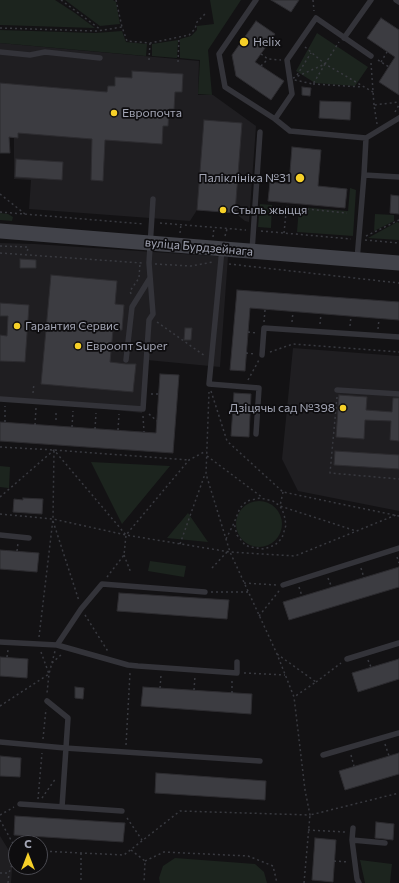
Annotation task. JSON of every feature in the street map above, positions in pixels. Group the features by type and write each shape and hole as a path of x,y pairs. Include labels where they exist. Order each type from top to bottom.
{"street":[{"name":"вуліца Бурдзейнага","path":"0,231 220,247 252,252 399,263"}],"lane":[{"path":"256,0 219,54 225,87 275,119 290,131 366,138 378,129 399,118"},
{"path":"343,37 371,0"},
{"path":"275,119 292,94 287,60 316,18 371,56"},
{"path":"0,52 30,55 45,52 100,58"},
{"path":"252,252 260,132"},
{"path":"357,260 366,138"},
{"path":"364,175 399,177"},
{"path":"3,400 143,409 149,320 153,314 149,263 153,199"},
{"path":"220,247 209,384 259,388 256,434"},
{"path":"126,360 132,307 150,278"},
{"path":"262,355 264,328 399,337"},
{"path":"337,390 399,394"},
{"path":"0,535 28,538"},
{"path":"283,585 399,548"},
{"path":"57,645 82,609 102,584 206,592"},
{"path":"0,642 57,645 128,665 161,668 234,672 237,662"},
{"path":"346,659 399,643"},
{"path":"47,701 68,718 62,807"},
{"path":"323,755 399,733"},
{"path":"0,742 65,748 260,761"},
{"path":"20,804 122,811"},
{"path":"352,830 357,879 359,883"},
{"path":"352,840 386,843"}],"path":[{"path":"61,0 102,30"},
{"path":"116,0 122,27 127,41 150,43 189,35 195,29 197,22 206,13"},
{"path":"313,0 316,18"},
{"path":"0,28 102,30 122,27"},
{"path":"178,62 179,37"},
{"path":"313,84 343,37"},
{"path":"299,42 325,64 373,92"},
{"path":"149,60 150,43"},
{"path":"296,77 311,52"},
{"path":"381,62 387,52"},
{"path":"261,54 268,59 287,60"},
{"path":"371,56 389,67"},
{"path":"371,56 374,104 378,129"},
{"path":"261,66 268,59"},
{"path":"290,79 325,64"},
{"path":"290,79 313,84 364,88"},
{"path":"374,104 399,102"},
{"path":"0,194 26,215"},
{"path":"284,233 287,203"},
{"path":"287,207 347,212"},
{"path":"0,212 146,224 156,222 399,243"},
{"path":"359,240 399,220"},
{"path":"180,233 181,224"},
{"path":"214,227 220,247"},
{"path":"220,247 227,228"},
{"path":"0,246 28,247 27,254"},
{"path":"220,247 399,282"},
{"path":"0,253 191,266 211,262"},
{"path":"135,302 130,291 140,278 140,263"},
{"path":"264,328 265,310"},
{"path":"292,330 293,312"},
{"path":"320,331 321,314"},
{"path":"350,333 351,316"},
{"path":"151,318 211,360"},
{"path":"378,335 379,319"},
{"path":"244,387 262,355 293,344 399,352"},
{"path":"34,383 35,425"},
{"path":"180,544 206,474 209,384"},
{"path":"209,384 227,441 283,492 399,516"},
{"path":"337,390 330,474 399,479"},
{"path":"3,400 4,422"},
{"path":"56,403 56,420"},
{"path":"72,427 73,404"},
{"path":"95,429 96,406"},
{"path":"118,430 119,407"},
{"path":"143,409 157,421"},
{"path":"143,409 144,432"},
{"path":"0,447 189,460"},
{"path":"0,496 54,450"},
{"path":"54,450 126,535"},
{"path":"132,573 124,555 126,535 189,460 207,451"},
{"path":"207,456 265,499"},
{"path":"206,474 230,552 277,654 294,697 305,790 310,815 304,883"},
{"path":"259,554 264,550 275,546 282,538 286,525 284,514 280,506 283,492"},
{"path":"226,539 240,508 247,501 260,498 273,501 280,506 356,531"},
{"path":"0,514 53,519 126,535 227,552 295,556 396,515"},
{"path":"53,519 82,609 115,661"},
{"path":"234,523 237,535 245,545 250,548 264,550"},
{"path":"212,568 227,552"},
{"path":"102,584 124,555"},
{"path":"359,561 364,578"},
{"path":"326,571 332,588"},
{"path":"297,581 302,596"},
{"path":"244,583 283,585"},
{"path":"259,616 283,585"},
{"path":"206,592 248,592"},
{"path":"0,706 49,674 57,645"},
{"path":"52,663 68,648"},
{"path":"277,654 316,682"},
{"path":"294,697 346,659"},
{"path":"160,688 161,668"},
{"path":"126,752 131,669"},
{"path":"194,690 195,670"},
{"path":"232,693 234,672 286,675"},
{"path":"383,738 389,756"},
{"path":"349,747 354,766"},
{"path":"48,851 124,856 180,811 310,815 399,792"},
{"path":"0,815 12,808"},
{"path":"122,811 142,840"},
{"path":"0,820 9,835"},
{"path":"308,830 352,830"},
{"path":"131,850 145,861"},
{"path":"145,861 164,852 248,856 273,866 277,883"},
{"path":"81,853 81,883"},
{"path":"144,883 145,861"},
{"path":"334,861 355,863"}],"shaded area":[{"path":"0,0 55,0 95,28 0,25"},
{"path":"65,0 113,0 116,2 120,24 100,26"},
{"path":"210,0 241,0 208,50 212,95 198,94 200,60 180,58 180,39 191,36 197,30 197,26 214,24"},
{"path":"0,30 95,33 122,31 126,42 147,44 146,56 0,43"},
{"path":"317,33 368,67 355,86 315,83 296,71"},
{"path":"178,40 177,58 152,56 152,44"},
{"path":"0,43 199,61 198,95 213,95 256,126 249,222 245,221 235,213 197,210 190,221 29,209 31,180 14,179 14,138 0,137"},
{"path":"350,188 356,190 353,236 297,232 299,207 348,211"},
{"path":"260,204 272,205 271,228 258,227"},
{"path":"0,213 8,214 13,217 12,221 0,220"},
{"path":"375,214 394,215 394,221 374,231"},
{"path":"397,222 399,223 399,240 368,238"},
{"path":"0,243 228,257 220,367 147,360 142,413 0,397"},
{"name":"Дзіцячы сад №398","path":"293,348 399,356 399,511 298,491 282,459"},
{"path":"91,462 170,466 122,524"},
{"path":"0,466 10,467 9,488 0,487"},
{"path":"259,501 272,505 278,511 282,524 278,537 272,543 259,547 246,543 240,537 236,524 240,511 246,505"},
{"path":"188,513 208,542 167,538"},
{"path":"150,561 186,566 184,577 148,571"},
{"path":"0,836 8,849 8,875 12,875 11,883 0,883"},
{"path":"175,858 255,864 264,872 267,883 160,883 159,878 163,866"},
{"path":"360,860 392,864 390,883 365,883"}],"building":[{"path":"271,0 299,0 291,12"},
{"path":"381,18 399,30 399,95 379,82 395,57 367,38"},
{"path":"256,21 275,34 255,62 284,81 271,100 236,76 232,55"},
{"path":"132,71 183,74 182,92 175,92 174,109 169,109 168,126 163,126 162,144 105,140 103,181 91,180 92,139 18,133 18,138 9,137 10,153 0,153 0,83 107,92 108,86 115,86 115,77 132,78"},
{"path":"302,87 311,88 310,96 302,95"},
{"path":"320,101 351,102 350,120 319,118"},
{"path":"204,120 242,123 235,213 197,210"},
{"name":"Паліклініка №31","path":"292,147 321,150 318,186 347,189 345,208 268,201 270,182 289,184"},
{"path":"16,159 63,162 62,180 15,177"},
{"path":"391,195 399,196 399,214 390,213"},
{"path":"20,259 36,260 36,268 20,268"},
{"name":"Евроопт Super","path":"51,275 117,281 115,304 124,305 122,330 113,330 110,362 136,364 133,392 41,384"},
{"path":"237,290 399,302 399,320 250,308 245,371 230,370"},
{"name":"Гарантия Сервис","path":"0,303 29,305 25,362 0,361 0,335 7,336 8,316 0,316"},
{"path":"185,328 192,328 191,340 184,340"},
{"path":"160,374 179,375 173,453 0,441 0,422 156,433"},
{"path":"234,393 251,394 249,437 231,436"},
{"path":"339,395 367,397 366,410 392,412 393,398 399,398 399,441 390,440 391,421 365,420 364,439 336,437"},
{"path":"335,451 399,455 399,469 334,465"},
{"path":"23,498 43,499 42,514 13,512 14,499 23,500"},
{"path":"0,550 39,553 37,572 0,569"},
{"path":"399,567 399,587 289,620 283,602"},
{"path":"119,593 229,600 227,619 117,611"},
{"path":"0,657 28,659 27,678 0,676"},
{"path":"399,659 399,679 358,692 352,673"},
{"path":"75,687 84,688 83,699 75,698"},
{"path":"143,687 252,694 251,714 141,706"},
{"path":"399,753 399,774 345,790 339,771"},
{"path":"0,756 21,758 20,777 0,776"},
{"path":"156,773 266,781 265,800 155,793"},
{"path":"15,816 125,823 123,842 48,837 48,835 14,835"},
{"path":"376,822 394,824 393,840 375,838"},
{"path":"315,838 336,840 333,882 312,880"}],"place":[{"name":"Helix","path":"244,42"},
{"name":"Европочта","path":"114,113"},
{"name":"Паліклініка №31","path":"300,178"},
{"name":"Стыль жыцця","path":"223,210"},
{"name":"Гарантия Сервис","path":"17,326"},
{"name":"Евроопт Super","path":"78,346"},
{"name":"Дзіцячы сад №398","path":"343,408"}]}
